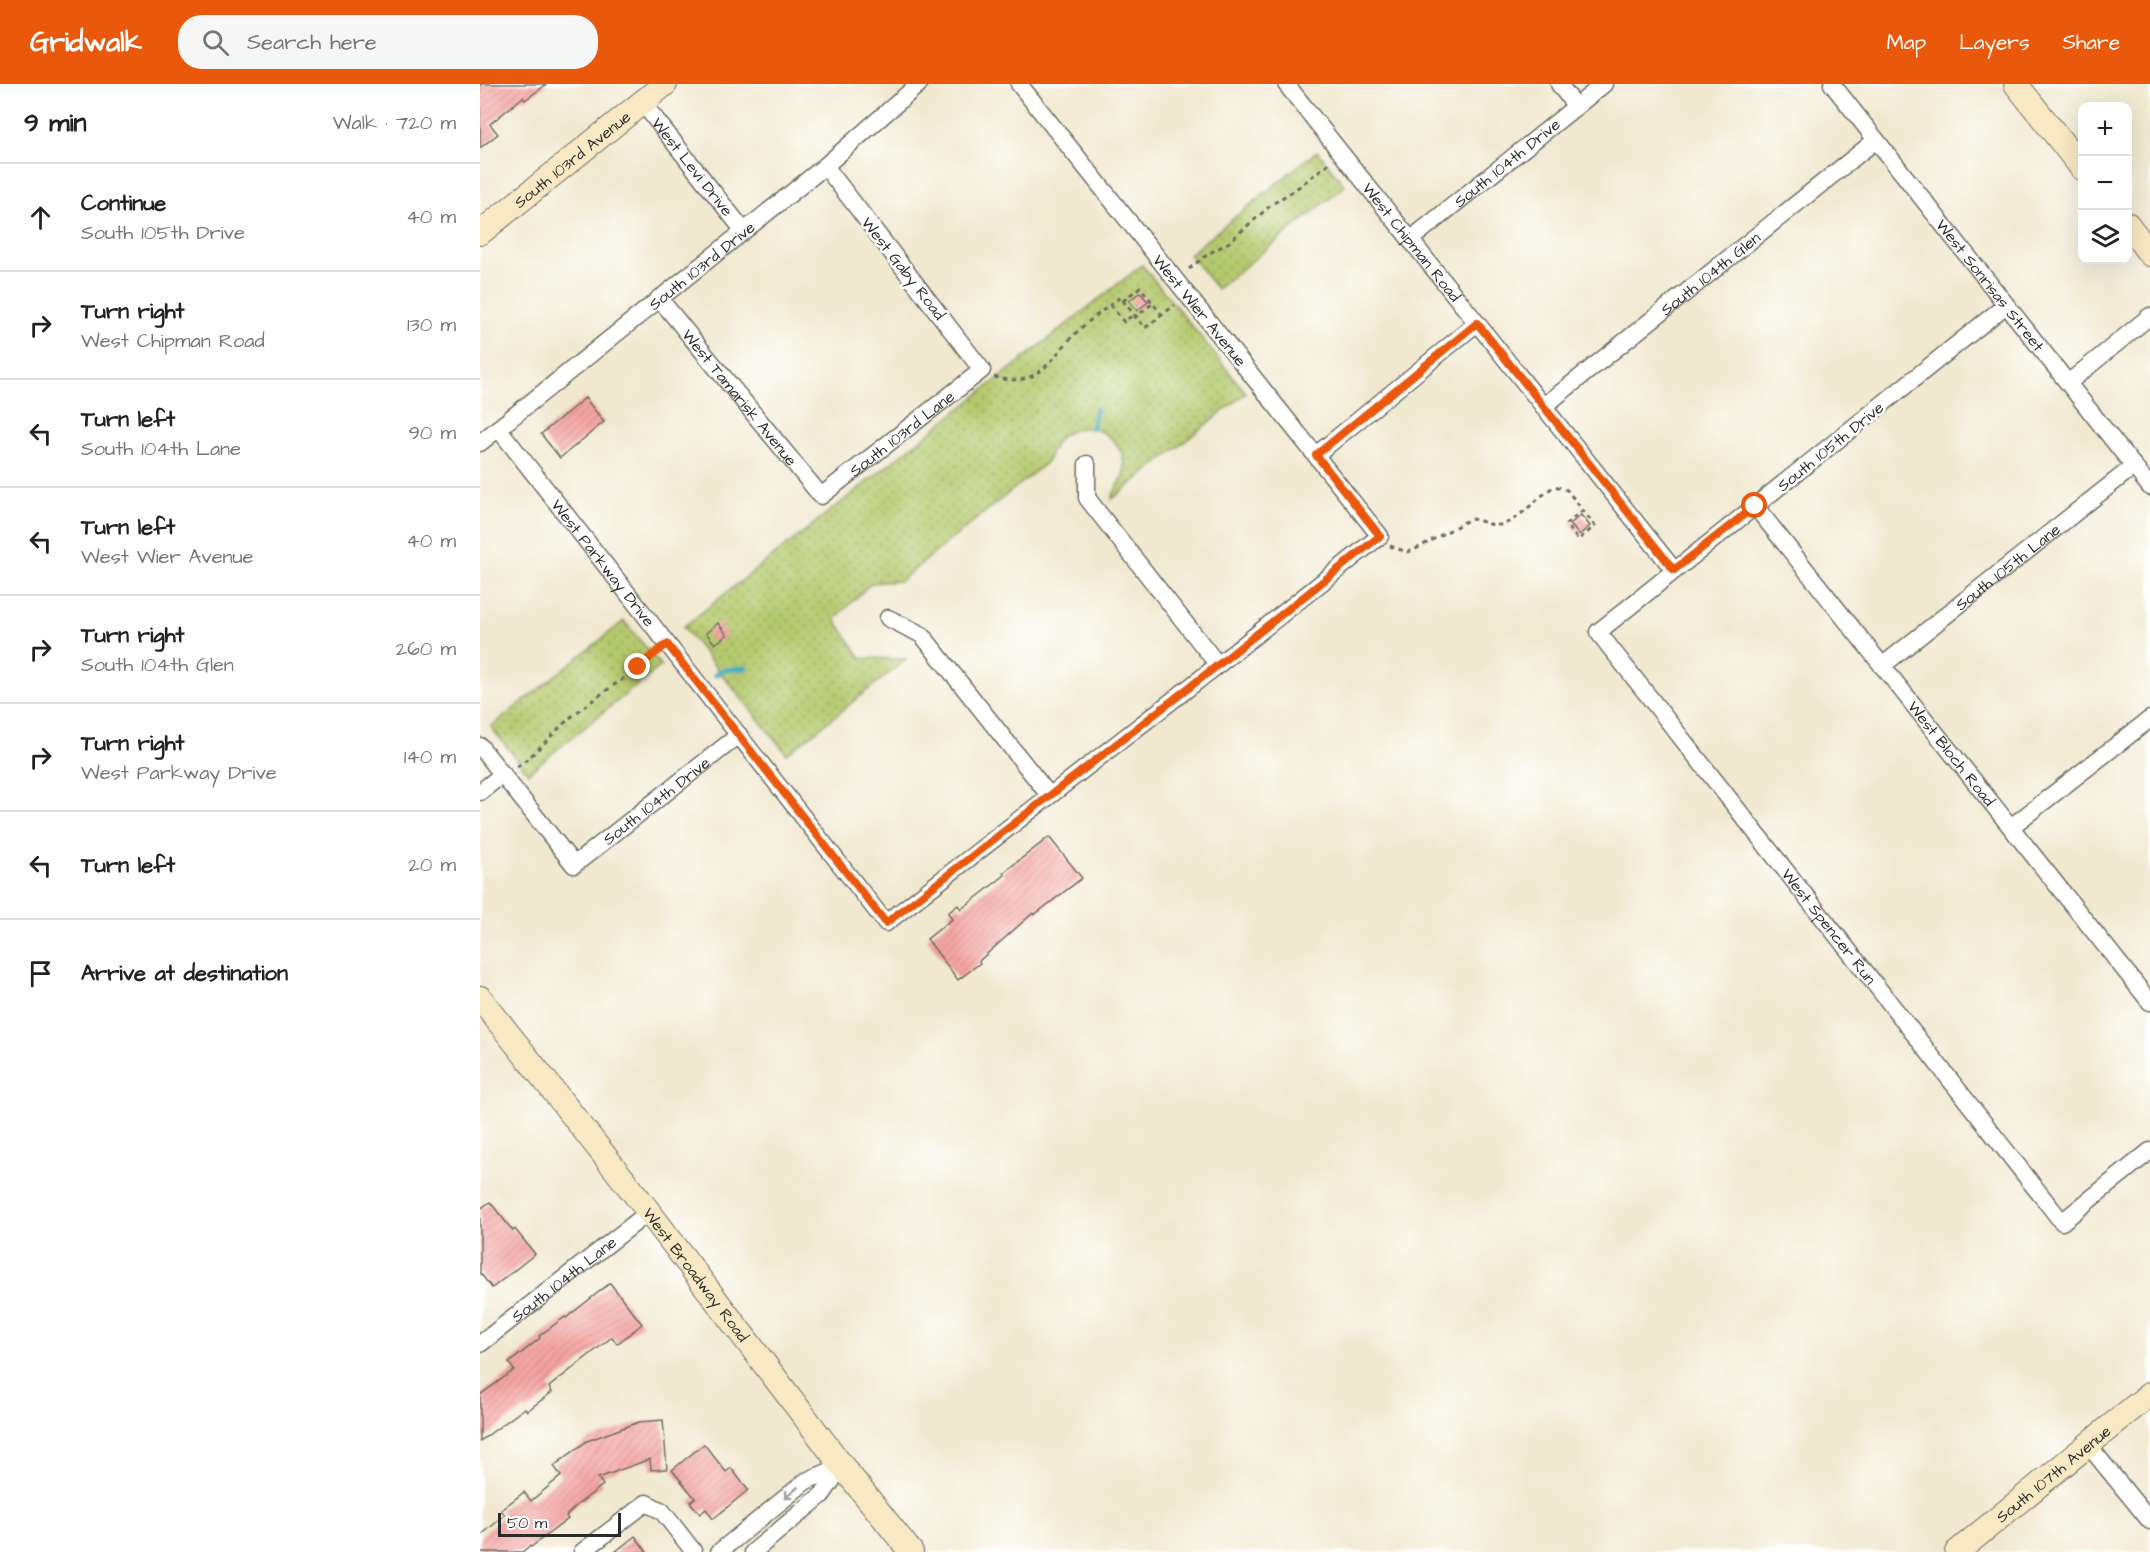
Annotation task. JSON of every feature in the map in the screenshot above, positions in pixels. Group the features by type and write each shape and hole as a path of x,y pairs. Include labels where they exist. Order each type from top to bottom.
{"main road":[{"name":"South 103rd Avenue","path":"483,225 665,84"},
{"path":"2016,84 2078,163"},
{"path":"2132,231 2150,254"},
{"name":"West Broadway Road","path":"480,998 649,1212 842,1466 911,1552"},
{"name":"South 107th Avenue","path":"1957,1552 2150,1394"}],"street":[{"name":"South 103rd Drive","path":"480,443 825,166 919,84"},
{"name":"West Wier Avenue","path":"1019,84 1380,536"},
{"name":"West Chipman Road","path":"1287,84 1674,570"},
{"path":"1558,84 1576,107"},
{"name":"South 104th Drive","path":"1410,240 1605,84"},
{"name":"West Sonrisas Street","path":"1832,84 2150,487"},
{"name":"West Levi Drive","path":"642,102 743,230"},
{"name":"South 104th Glen","path":"1544,407 1876,140"},
{"name":"West Gaby Road","path":"825,166 982,370"},
{"name":"West Tamarisk Avenue","path":"659,298 820,496"},
{"name":"South 105th Drive","path":"1598,632 2006,305"},
{"path":"2068,383 2150,316"},
{"path":"1316,455 1477,323"},
{"name":"South 103rd Lane","path":"820,496 982,370"},
{"name":"West Parkway Drive","path":"498,428 886,923 1049,795"},
{"path":"1087,464 1087,498 1218,665"},
{"name":"South 105th Lane","path":"1882,666 2134,466"},
{"name":"West Bloch Road","path":"1755,506 2150,1002"},
{"path":"888,618 922,635 1049,795 1380,536"},
{"name":"West Spencer Run","path":"1598,632 2062,1222 2150,1151"},
{"path":"2011,827 2150,719"},
{"name":"South 104th Drive","path":"516,791 574,865 739,735"},
{"path":"483,754 516,791"},
{"path":"480,792 502,774"},
{"name":"South 104th Lane","path":"483,1335 649,1212"},
{"path":"2089,1446 2150,1521"},
{"path":"719,1552 806,1481 842,1466"},
{"path":"753,1552 822,1496 842,1466"},
{"path":"582,1552 646,1503 662,1511 694,1552"}],"path":[{"path":"1175,279 1208,254 1228,243 1271,205 1300,186 1341,153"},
{"path":"1123,301 1140,287 1162,315"},
{"path":"982,370 994,377 1015,381 1028,379 1051,362 1079,330 1120,297 1145,328 1187,295"},
{"path":"1110,305 1124,322 1130,317 1132,320 1153,303"},
{"path":"1380,536 1387,544 1407,552 1423,546 1470,519 1478,519 1495,525 1507,523 1555,486 1567,490 1595,526 1578,540 1566,524 1582,511"},
{"path":"516,791 527,782 516,768 574,715 614,687 667,644"}],"green space":[{"path":"1317,151 1345,186 1217,289 1189,254"},
{"path":"1142,265 1246,393 1112,499 1124,469 1123,459 1114,441 1098,430 1089,428 1065,434 1055,444 1047,462 900,581 871,583 835,619 861,658 907,659 787,754 683,627"},
{"path":"624,621 661,666 528,773 491,727"}],"building":[{"path":"480,84 547,84 525,100 523,97 490,124 498,134 480,148"},
{"path":"1140,292 1148,302 1137,311 1129,301"},
{"path":"585,398 604,422 560,458 541,434"},
{"path":"1581,515 1590,526 1579,535 1570,524"},
{"path":"718,623 727,635 715,644 706,633"},
{"path":"1049,837 1082,878 1034,915 1033,913 979,961 980,963 958,980 927,939 952,919 948,913 958,905 961,909 972,901"},
{"path":"490,1202 535,1254 492,1288 480,1273 480,1209"},
{"path":"610,1283 642,1324 617,1344 612,1337 549,1387 552,1392 527,1411 525,1408 480,1441 480,1395 514,1370 509,1363 540,1338 539,1336"},
{"path":"663,1420 667,1469 651,1470 650,1459 598,1478 603,1485 577,1505 566,1516 568,1519 531,1547 522,1552 480,1552 480,1536 505,1515 501,1510 524,1492 531,1501 561,1476 554,1466 587,1441 639,1422"},
{"path":"704,1444 726,1472 731,1468 748,1490 713,1519 706,1509 700,1514 690,1502 695,1498 672,1470"},
{"path":"635,1536 647,1552 615,1552"}],"waterway":[{"path":"1092,428 1096,409"},
{"path":"715,675 723,670 746,668"}],"route":[{"path":"638,667 667,644 886,923 1380,536 1316,455 1477,323 1674,570 1755,506"}]}
